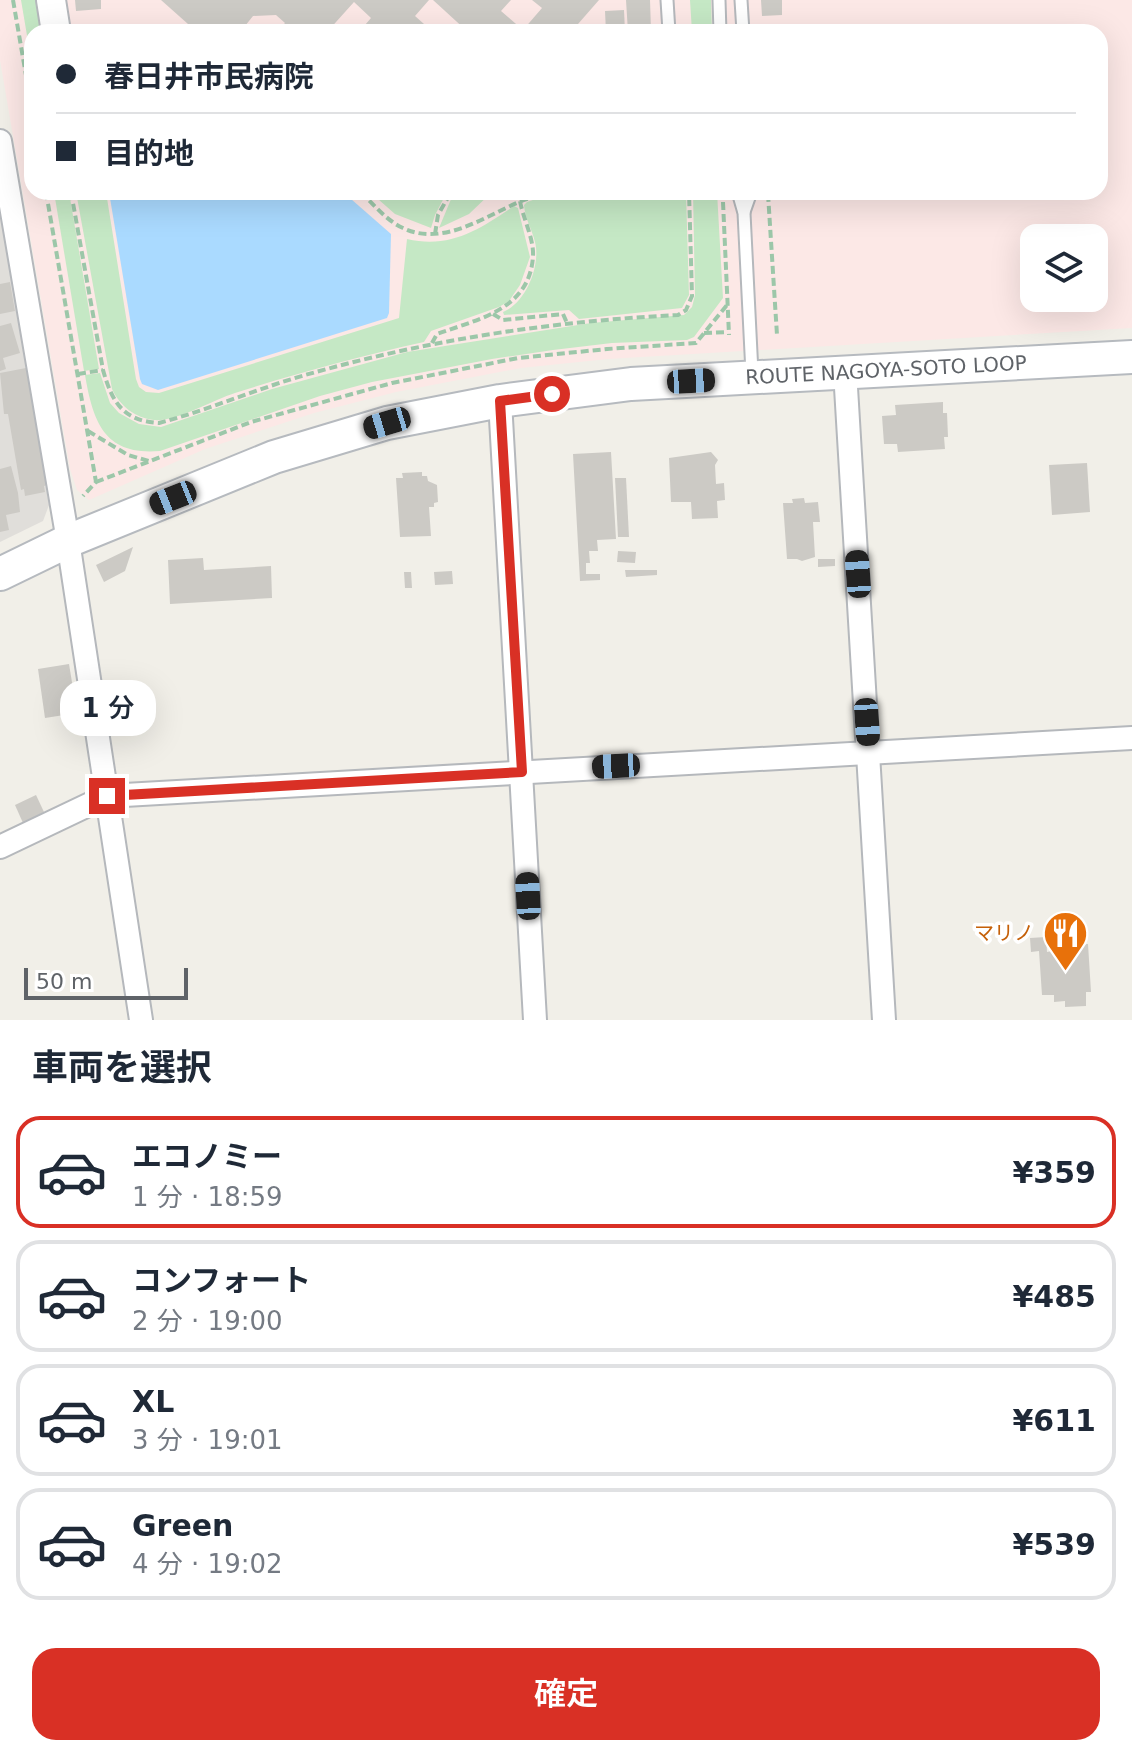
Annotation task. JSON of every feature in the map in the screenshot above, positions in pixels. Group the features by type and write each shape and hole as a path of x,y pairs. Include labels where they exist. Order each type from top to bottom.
{"main road":[{"name":"ROUTE NAGOYA-SOTO LOOP","path":"0,574 68,541 274,457 387,423 500,401 631,384 1132,357"}],"street":[{"path":"51,0 55,24"},
{"path":"0,141 68,541 141,1020"},
{"path":"845,371 884,1020"},
{"path":"500,401 535,1020"},
{"path":"0,847 107,796 1132,738"}],"lane":[{"path":"667,0 668,24"},
{"path":"719,0 720,24"},
{"path":"741,0 742,24"},
{"path":"740,200 744,213 752,378"},
{"path":"744,213 748,200"}],"path":[{"path":"13,0 24,64"},
{"path":"47,200 96,482 82,497"},
{"path":"72,200 110,394 120,408 144,422 159,423 312,373 432,343 568,323 678,315 686,310 692,296 689,200"},
{"path":"370,200 401,228 426,236 486,218 523,200"},
{"path":"435,234 438,215 446,200"},
{"path":"704,333 728,334 722,200"},
{"path":"769,200 777,335"},
{"path":"432,343 437,334 509,305 524,286 533,257 520,201"},
{"path":"493,314 503,320 563,314 568,323"},
{"path":"78,374 103,370"},
{"path":"88,431 128,455 149,461"}],"shaded area":[{"path":"0,0 1132,0 1132,328 608,359 521,368 396,392 314,413 205,449 89,500 77,490 70,469 0,60"},
{"path":"0,214 49,505 43,521 0,542"}],"green space":[{"path":"21,0 38,0 42,24 25,24"},
{"path":"690,0 711,0 712,24 692,24"},
{"path":"55,200 70,200 99,369 84,371"},
{"path":"77,200 107,200 136,379 139,387 146,392 159,393 399,318 407,239 451,239 477,229 514,206 518,208 530,257 520,285 509,301 431,331 424,342 235,393 163,420 141,417 129,410 112,389"},
{"path":"379,200 443,200 431,228 395,214"},
{"path":"451,200 484,200 469,214 439,228"},
{"path":"686,200 689,295 682,308 579,319 569,310 504,315 503,312 525,292 534,272 536,251 524,205 527,202"},
{"path":"693,200 717,200 723,298 694,337 687,340 612,343 553,350 372,382 320,396 160,451 126,448 104,432 92,407 85,375 100,373 110,403 119,413 139,424 161,427 272,389 407,352 591,323 684,315 692,307 695,295"}],"water":[{"path":"110,200 352,200 391,234 387,318 158,390 142,384"}],"building":[{"path":"75,0 101,0 101,9 76,11"},
{"path":"161,0 429,0 415,16 424,24 366,24 371,18 354,2 334,24 284,24 276,15 253,16 247,24 188,24"},
{"path":"433,0 511,0 501,11 516,24 459,24"},
{"path":"532,0 599,0 578,24 528,24 542,8"},
{"path":"626,0 650,0 651,24 628,24"},
{"path":"761,0 782,0 782,15 762,16"},
{"path":"624,10 625,24 606,24 605,11"},
{"path":"10,282 15,311 0,314 0,284"},
{"path":"11,323 20,353 3,358 6,369 0,371 0,326"},
{"path":"26,368 47,485 44,486 45,492 25,496 24,489 21,490 8,414 4,414 0,373"},
{"path":"943,402 943,413 947,413 945,449 898,452 897,444 884,444 882,416 896,415 895,405"},
{"path":"611,452 616,539 597,540 598,551 589,551 590,563 586,563 586,574 600,574 600,580 580,581 573,454"},
{"path":"711,452 718,460 715,465 716,484 724,483 725,500 717,501 718,518 692,519 691,502 671,502 669,458"},
{"path":"1087,463 1090,512 1052,515 1049,465"},
{"path":"11,466 20,512 6,515 9,530 0,532 0,469"},
{"path":"422,472 422,476 427,476 428,481 437,485 438,502 434,503 434,507 429,507 431,536 400,537 396,478 403,478 402,473"},
{"path":"615,478 626,478 629,537 618,537"},
{"path":"804,498 805,503 818,502 820,522 813,522 815,557 802,561 787,559 783,503"},
{"path":"133,547 125,571 104,582 96,565"},
{"path":"618,551 636,552 635,563 617,562"},
{"path":"203,558 204,570 271,566 272,598 170,604 168,560"},
{"path":"818,559 835,559 835,566 818,567"},
{"path":"625,570 657,570 657,575 626,577"},
{"path":"452,571 453,584 435,585 434,572"},
{"path":"404,572 411,572 412,588 405,588"},
{"path":"69,664 77,713 45,718 38,669"},
{"path":"36,795 44,812 23,823 15,805"},
{"name":"マリノ","path":"1046,937 1047,952 1052,951 1052,939 1065,938 1066,945 1088,944 1091,992 1086,992 1086,1006 1065,1007 1065,1001 1054,1002 1054,995 1042,995 1039,951 1031,952 1030,938"}],"place":[{"name":"マリノ","path":"1065,972"}],"route":[{"path":"107,796 522,772 500,401 552,394"}]}
